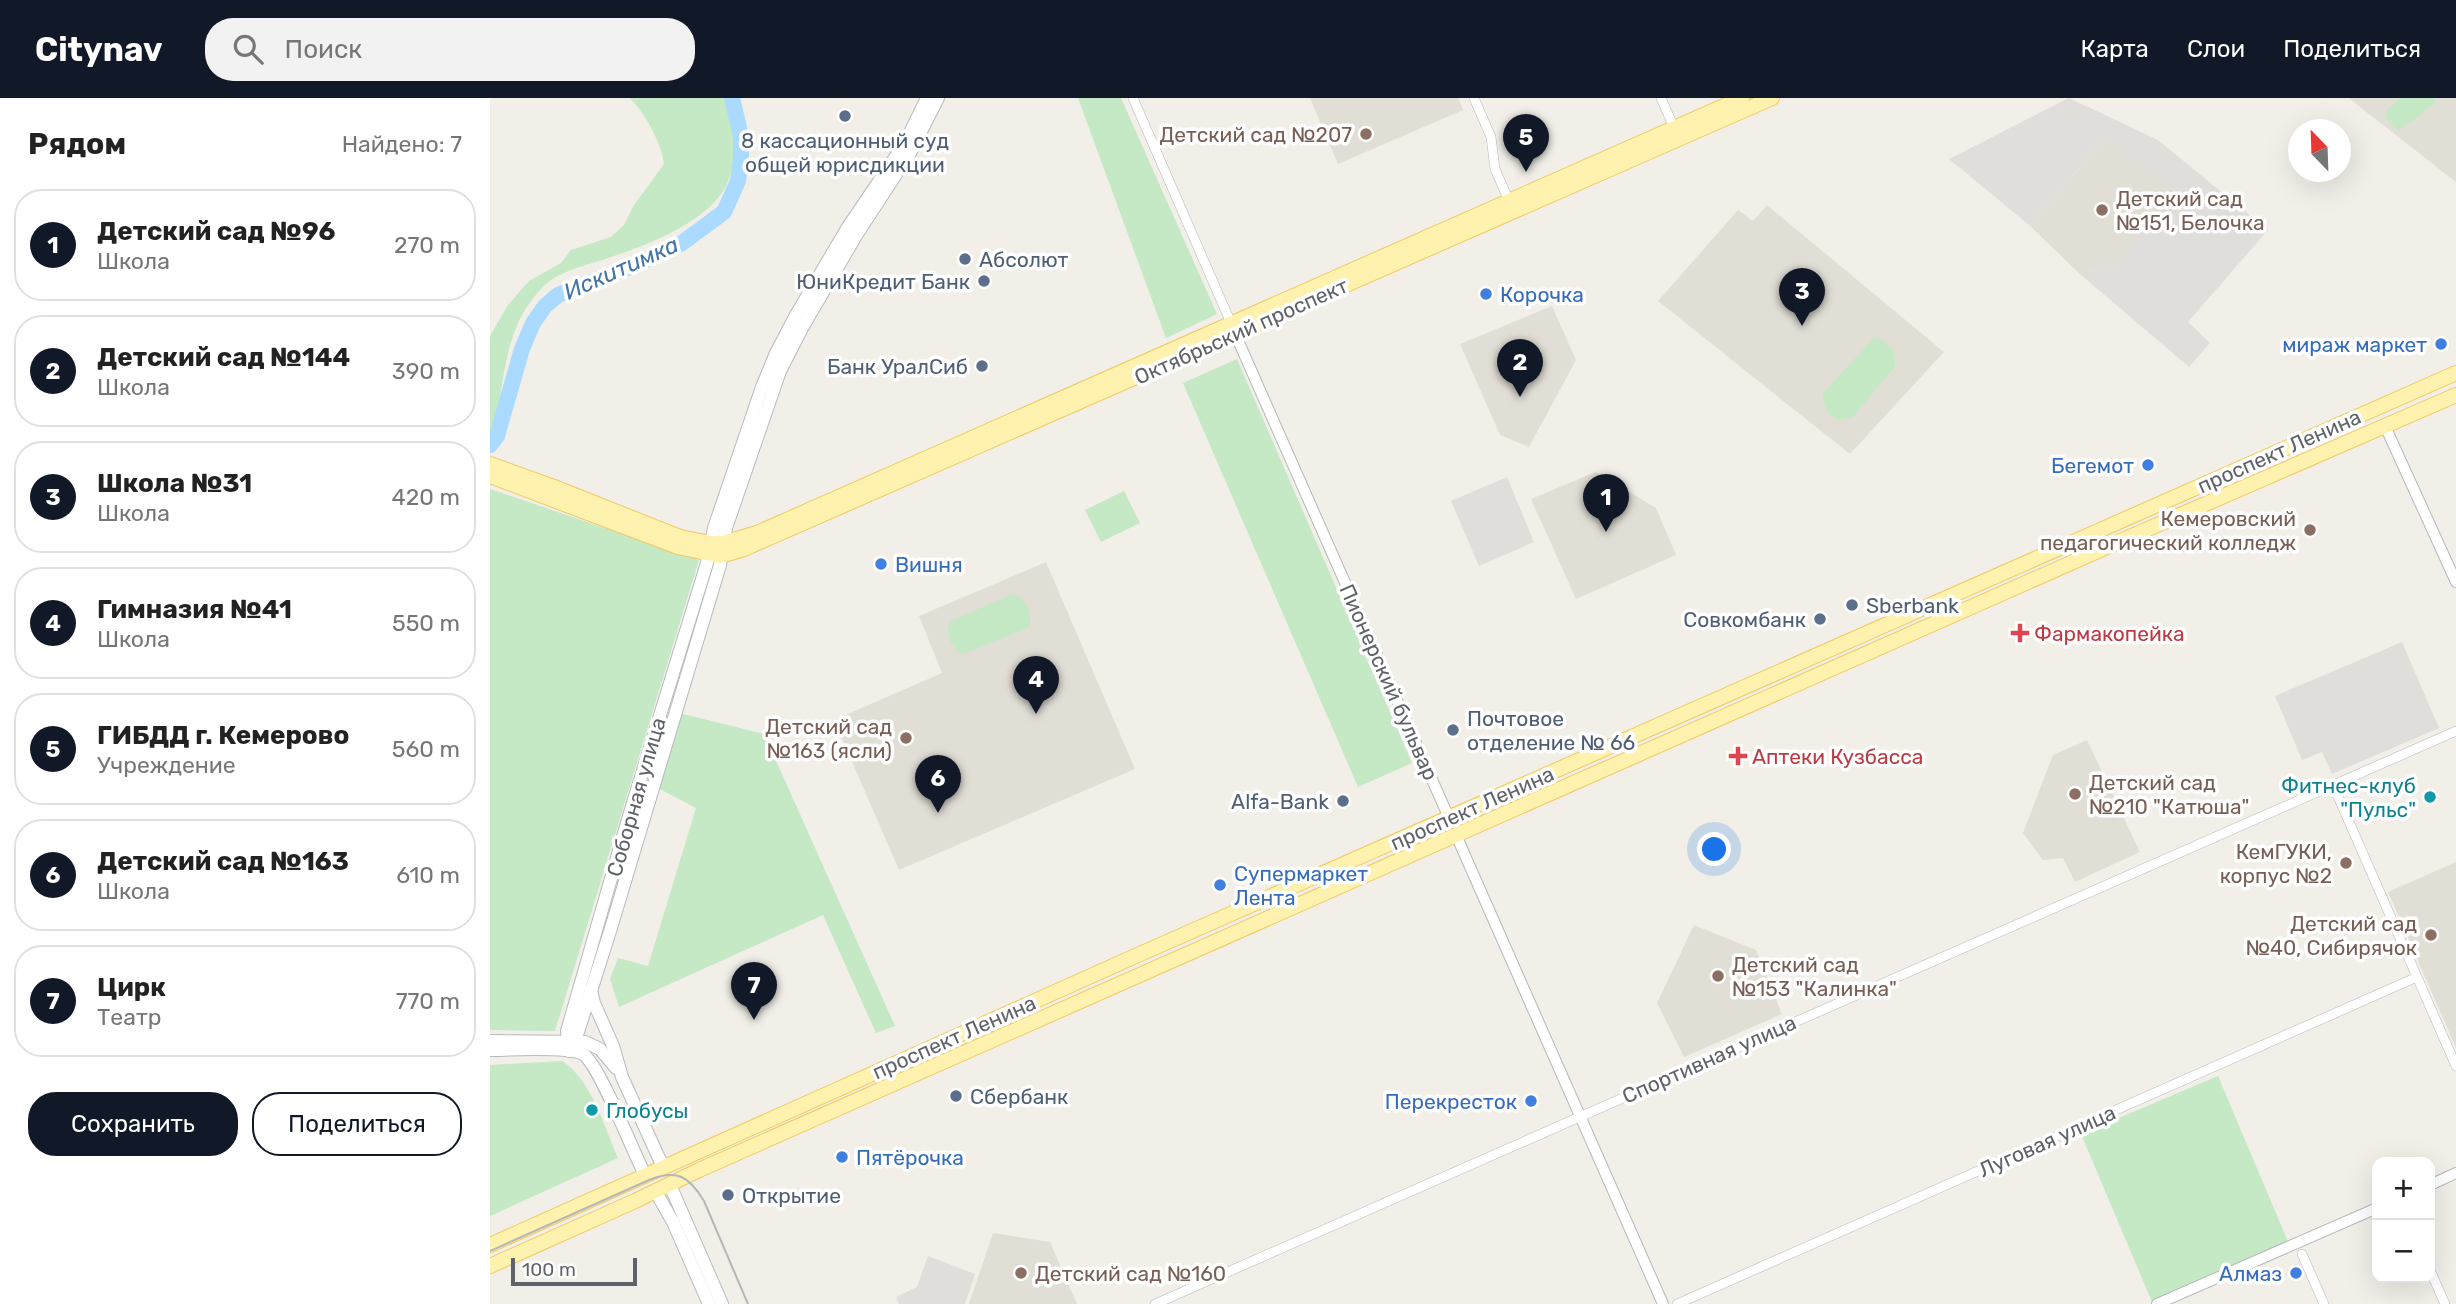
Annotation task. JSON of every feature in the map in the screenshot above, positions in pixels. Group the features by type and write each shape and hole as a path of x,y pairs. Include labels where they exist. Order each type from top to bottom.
{"main road":[{"path":"715,549 714,528 747,428 776,353 848,227 905,143 927,98"},
{"path":"715,549 780,371 857,234 910,153 938,98"},
{"name":"Октябрьский проспект","path":"715,549 760,543 1233,329 1677,133 1742,98"},
{"name":"Октябрьский проспект","path":"1233,329 1509,201 1772,98"},
{"name":"проспект Ленина","path":"490,1245 2456,373"},
{"name":"проспект Ленина","path":"670,1185 1927,626 2456,395"},
{"path":"2377,408 2385,426"},
{"path":"490,464 552,492"},
{"path":"490,476 552,492 715,549"},
{"name":"Соборная улица","path":"570,1045 591,990 720,565 715,549"},
{"name":"Соборная улица","path":"570,1045 567,1031 629,816 715,549"},
{"path":"1917,611 1927,626"},
{"name":"Пионерский бульвар","path":"1449,818 1456,835"},
{"path":"591,990 622,1077 722,1304"},
{"path":"490,1041 570,1045 592,1065 645,1175 673,1222 709,1304"},
{"path":"490,1050 585,1042 600,1049 622,1077"},
{"path":"494,1264 670,1185"}],"street":[{"name":"Пионерский бульвар","path":"1133,98 1449,818"},
{"path":"1474,98 1491,137 1495,169 1509,201"},
{"path":"1661,98 1677,133"},
{"path":"2385,426 2456,582"},
{"name":"Спортивная улица","path":"1155,1304 2456,731"},
{"path":"2333,785 2456,1066"},
{"name":"Пионерский бульвар","path":"1456,835 1663,1304"},
{"name":"Луговая улица","path":"1677,1304 2417,977"},
{"path":"2435,1183 2456,1173"},
{"path":"2157,1304 2372,1210"},
{"path":"2302,1254 2324,1304"},
{"path":"2435,1281 2445,1304"}],"shaded area":[{"name":"Детский сад №207","path":"1310,98 1458,98 1463,110 1338,164"},
{"path":"2069,98 2158,140 2268,230 2188,322 2210,343 2189,367 2080,274 2115,264 2107,137 2029,225 1949,159"},
{"path":"2349,98 2456,98 2456,182 2365,111"},
{"name":"Детский сад №151, Белочка","path":"2107,137 2175,194 2115,264 2080,274 2029,225"},
{"path":"1767,205 1944,352 1850,454 1658,301 1738,210 1753,221"},
{"path":"1552,306 1576,360 1529,447 1500,435 1460,344"},
{"path":"1596,472 1656,508 1676,555 1576,599 1531,499"},
{"path":"1507,477 1534,542 1479,566 1451,501"},
{"path":"1046,562 1135,769 899,870 834,720 942,673 919,616"},
{"path":"2402,642 2439,728 2332,774 2322,752 2302,760 2275,696"},
{"name":"Детский сад №210 \"Катюша\"","path":"2087,740 2140,852 2075,882 2063,858 2043,860 2023,833 2053,755"},
{"name":"Детский сад №40, Сибирячок","path":"2456,862 2456,1048 2388,892"},
{"name":"Детский сад №153 \"Калинка\"","path":"1694,925 1756,950 1782,1014 1684,1057 1657,1003"},
{"name":"Детский сад №160","path":"993,1233 1050,1242 1077,1304 969,1304"},
{"path":"928,1256 975,1274 965,1304 899,1304 896,1297 917,1287"}],"green space":[{"path":"630,98 729,98 734,117 734,137 733,161 728,182 713,203 686,224 636,248 561,274 539,291 526,308 510,344 490,440 490,336 508,305 529,281 561,263 571,250 611,237 624,225 634,205 664,164 652,128"},
{"path":"1078,98 1121,98 1217,314 1166,338"},
{"path":"2401,98 2435,98 2435,103 2397,130 2385,117 2387,110"},
{"path":"1874,338 1890,347 1895,366 1852,418 1838,420 1827,412 1822,394"},
{"path":"1237,359 1412,763 1358,787 1183,383"},
{"path":"490,489 699,560 555,1031 490,1030"},
{"path":"1124,491 1140,523 1101,542 1085,510"},
{"path":"1012,594 1025,602 1030,616 1030,627 963,654 958,652 949,637 951,621"},
{"path":"679,713 764,734 895,1026 876,1033 823,915 619,1007 610,979 618,958 648,966 696,808 658,788"},
{"path":"562,1061 589,1091 618,1158 490,1216 490,1065"},
{"path":"2218,1076 2289,1244 2152,1302 2081,1134"}],"waterway":[{"name":"Искитимка","path":"490,445 497,436 522,349 533,323 545,306 558,295 635,265 682,243 724,212 738,181 741,158 741,136 732,98"}],"tram line":[{"path":"490,1251 649,1180 675,1175 687,1180 704,1201 748,1304"}],"place":[{"name":"8 кассационный суд общей юрисдикции","path":"845,116"},
{"name":"Детский сад №207","path":"1366,134"},
{"name":"ГИБДД г. Кемерово","path":"1526,172"},
{"name":"Детский сад №151, Белочка","path":"2102,210"},
{"name":"Абсолют","path":"965,259"},
{"name":"ЮниКредит Банк","path":"984,281"},
{"name":"Корочка","path":"1486,294"},
{"name":"Школа №31","path":"1802,326"},
{"name":"мираж маркет","path":"2441,344"},
{"name":"Банк УралСиб","path":"982,366"},
{"name":"Детский сад №144","path":"1520,397"},
{"name":"Бегемот","path":"2148,465"},
{"name":"Кемеровский педагогический колледж","path":"2310,530"},
{"name":"Детский сад №96","path":"1606,532"},
{"name":"Вишня","path":"881,564"},
{"name":"Sberbank","path":"1852,605"},
{"name":"Совкомбанк","path":"1820,619"},
{"name":"Фармакопейка","path":"2020,633"},
{"name":"Гимназия №41","path":"1036,714"},
{"name":"Почтовое отделение № 66","path":"1453,730"},
{"name":"Детский сад №163 (ясли)","path":"906,738"},
{"name":"Аптеки Кузбасса","path":"1738,756"},
{"name":"Детский сад №210 \"Катюша\"","path":"2075,794"},
{"name":"Фитнес-клуб \"Пульс\"","path":"2430,797"},
{"name":"Alfa-Bank","path":"1343,801"},
{"name":"Детский сад №163","path":"938,813"},
{"name":"КемГУКИ, корпус №2","path":"2346,863"},
{"name":"Супермаркет Лента","path":"1220,885"},
{"name":"Детский сад №40, Сибирячок","path":"2431,935"},
{"name":"Детский сад №153 \"Калинка\"","path":"1718,976"},
{"name":"Цирк","path":"754,1020"},
{"name":"Сбербанк","path":"956,1096"},
{"name":"Перекресток","path":"1531,1101"},
{"name":"Глобусы","path":"592,1110"},
{"name":"Пятёрочка","path":"842,1157"},
{"name":"Открытие","path":"728,1195"},
{"name":"Детский сад №160","path":"1021,1273"},
{"name":"Алмаз","path":"2296,1273"}]}
